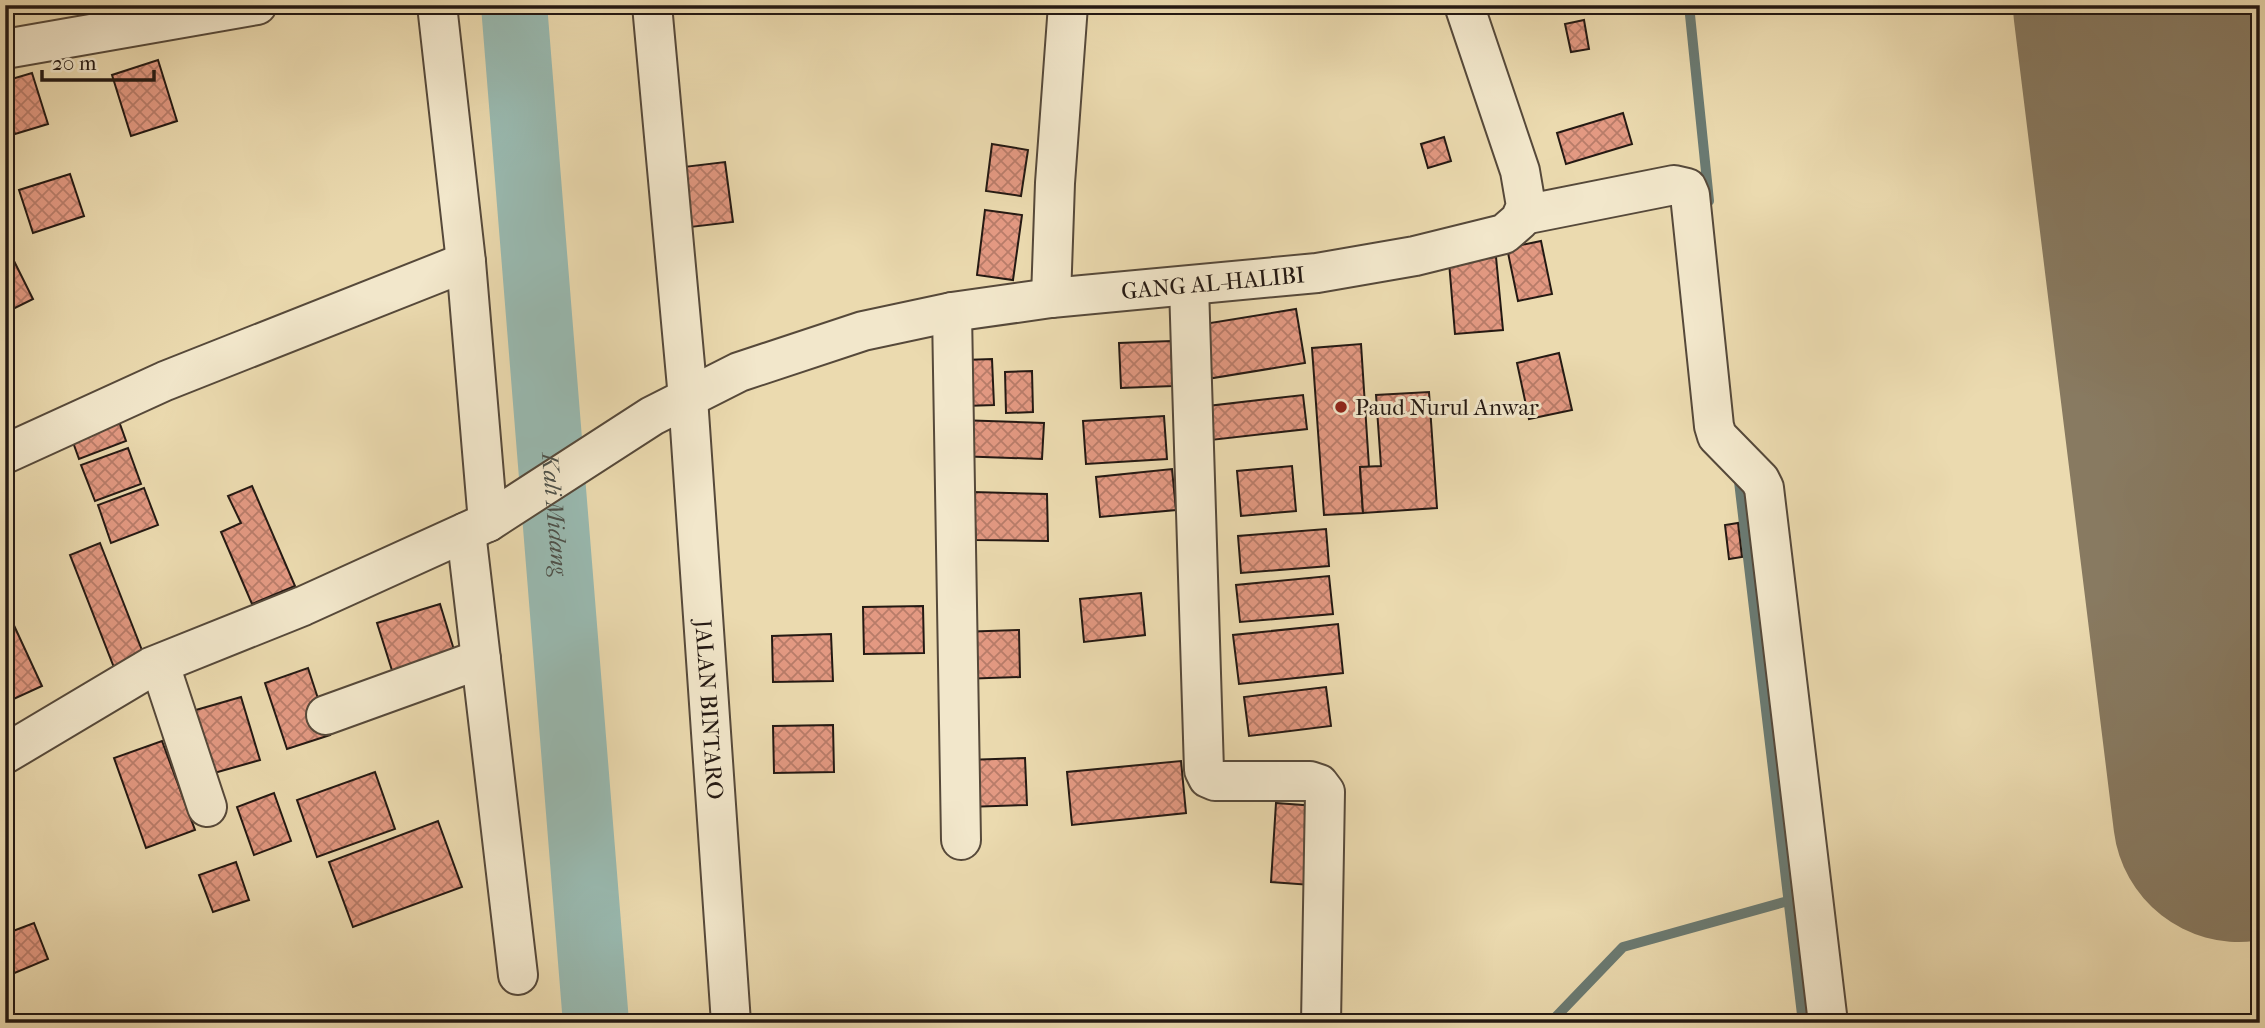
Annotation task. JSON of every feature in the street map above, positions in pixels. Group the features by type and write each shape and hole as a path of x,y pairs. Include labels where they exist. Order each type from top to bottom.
{"street":[{"path":"5,49 257,5"},
{"path":"437,5 466,262 487,521 481,659 518,975"},
{"name":"JALAN BINTARO","path":"652,5 688,398 731,1023"},
{"path":"1051,298 1055,183 1068,5"},
{"path":"1464,5 1524,186 1526,206 1523,215 1674,185 1687,188 1690,195 1714,426 1717,436 1760,480 1764,488 1828,1023"},
{"name":"GANG AL-HALIBI","path":"5,754 151,667 303,606 487,521 652,415 739,372 863,331 953,312 1051,298 1317,273 1415,256 1504,234 1517,225 1523,215"},
{"path":"5,454 165,382 466,262"},
{"path":"1189,286 1204,770 1208,778 1215,781 1310,780 1325,792 1321,1023"},
{"path":"953,312 961,840"},
{"path":"326,715 481,659"},
{"path":"160,665 207,807"}],"building":[{"path":"1584,20 1589,49 1571,52 1565,24"},
{"path":"158,60 177,121 131,136 112,75"},
{"path":"32,73 48,124 15,134 5,105 5,81"},
{"path":"1623,113 1632,144 1566,164 1557,133"},
{"path":"1444,137 1451,161 1428,168 1421,144"},
{"path":"992,144 1028,150 1021,196 986,191"},
{"path":"725,162 733,222 682,228 675,168"},
{"path":"70,174 84,216 33,233 19,190"},
{"path":"985,210 1022,215 1013,280 977,275"},
{"path":"1541,241 1552,294 1518,301 1507,248"},
{"path":"1496,257 1503,330 1455,334 1449,262"},
{"path":"13,259 33,299 5,313 5,263"},
{"path":"1296,309 1305,363 1207,379 1198,325"},
{"path":"1171,341 1173,386 1121,388 1119,343"},
{"name":"Paud Nurul Anwar","path":"1361,344 1369,467 1360,467 1363,513 1324,515 1312,348"},
{"path":"1559,353 1572,410 1529,419 1517,363"},
{"path":"992,359 994,405 965,406 964,360"},
{"path":"1032,371 1033,412 1006,413 1005,372"},
{"path":"1429,392 1437,508 1363,513 1360,467 1381,466 1376,395"},
{"path":"1303,395 1307,429 1211,440 1208,406"},
{"path":"116,413 126,441 79,459 69,431"},
{"path":"1164,416 1167,459 1086,464 1083,421"},
{"path":"958,420 1044,423 1042,459 956,456"},
{"path":"128,448 141,484 95,501 81,465"},
{"path":"1292,466 1296,511 1241,516 1237,471"},
{"path":"1172,469 1176,510 1100,517 1096,477"},
{"path":"252,486 295,586 252,604 221,532 241,523 228,496"},
{"path":"144,488 158,525 111,543 98,505"},
{"path":"973,492 1047,494 1048,541 976,540"},
{"path":"1738,523 1742,557 1729,559 1725,525"},
{"path":"1326,529 1329,566 1241,573 1238,536"},
{"path":"100,543 145,658 115,670 70,555"},
{"path":"1329,576 1333,614 1240,622 1236,585"},
{"path":"1141,593 1145,635 1084,642 1080,599"},
{"path":"440,604 458,663 396,683 377,623"},
{"path":"5,606 42,686 5,703"},
{"path":"923,606 924,653 864,654 863,607"},
{"path":"1338,624 1343,673 1239,684 1233,635"},
{"path":"1019,630 1020,677 961,679 959,632"},
{"path":"831,634 833,681 773,682 772,636"},
{"path":"308,668 330,735 287,749 265,683"},
{"path":"1326,687 1331,726 1249,736 1244,697"},
{"path":"241,697 260,760 200,777 182,714"},
{"path":"833,725 834,772 774,773 773,726"},
{"path":"162,741 195,830 146,848 114,758"},
{"path":"1025,758 1027,805 967,807 966,760"},
{"path":"1181,761 1186,813 1072,825 1067,772"},
{"path":"375,772 395,829 317,857 297,800"},
{"path":"274,793 291,841 254,855 237,807"},
{"path":"1276,803 1316,806 1311,885 1271,882"},
{"path":"438,821 462,887 353,927 329,862"},
{"path":"236,862 249,900 213,912 199,875"},
{"path":"34,923 48,959 5,977 5,934"}],"waterway":[{"name":"Kali Midang","path":"514,5 596,1023"},
{"path":"1689,5 1709,201"},
{"path":"1738,473 1803,1023"},
{"path":"1550,1023 1623,947 1788,901"}],"runway":[{"path":"2139,5 2239,816"}],"place":[{"name":"Paud Nurul Anwar","path":"1341,407"}]}
